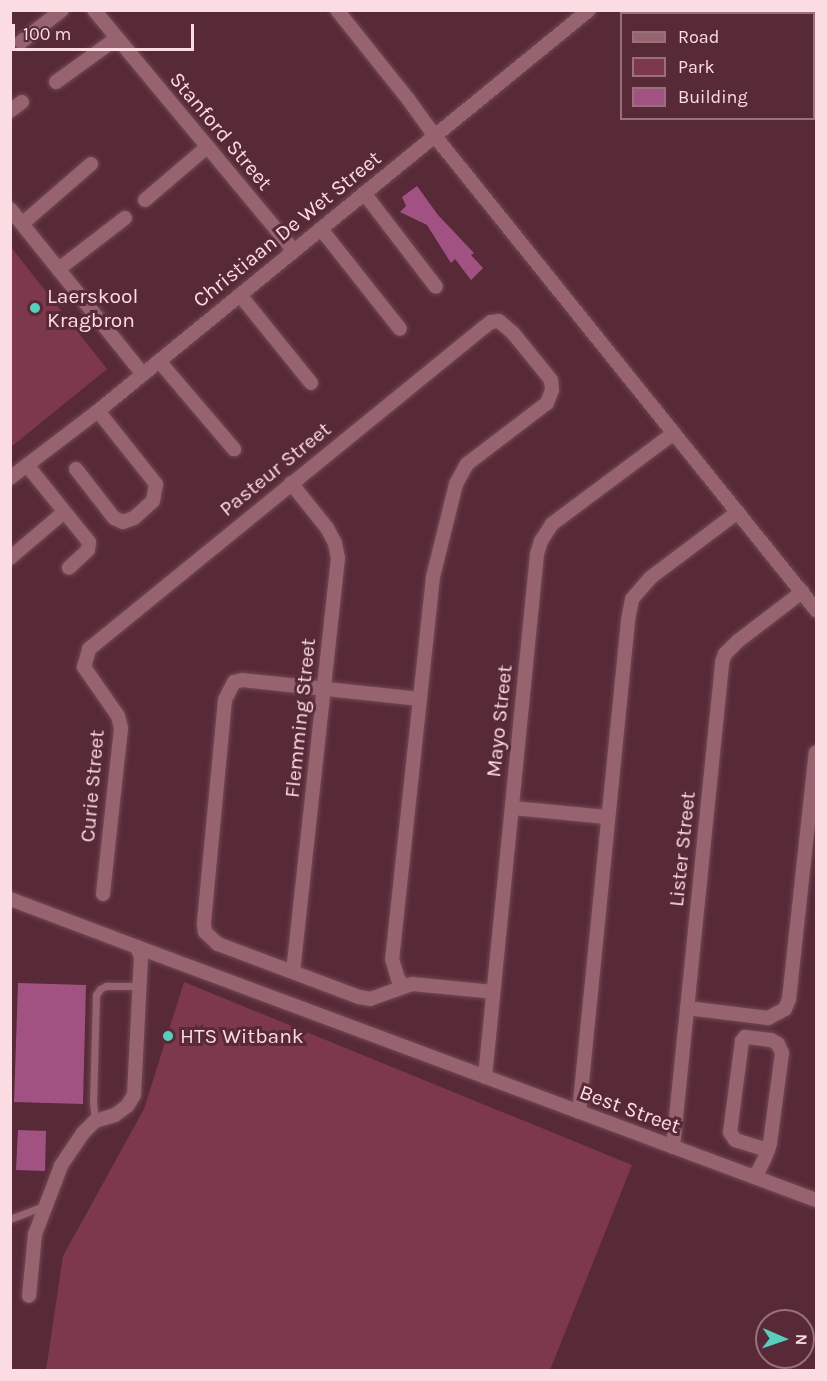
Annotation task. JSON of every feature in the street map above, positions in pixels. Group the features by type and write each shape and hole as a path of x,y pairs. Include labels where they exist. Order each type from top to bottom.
{"street":[{"path":"21,42 62,10"},
{"name":"Stanford Street","path":"94,10 294,251"},
{"path":"337,10 434,135 816,610"},
{"name":"Christiaan De Wet Street","path":"10,478 98,411 589,10"},
{"path":"56,82 117,39"},
{"path":"10,111 22,102"},
{"path":"145,200 207,147"},
{"path":"23,223 91,164"},
{"path":"364,193 436,287"},
{"path":"10,209 60,268 142,373"},
{"path":"60,268 125,218"},
{"path":"321,229 400,328"},
{"path":"240,295 311,383"},
{"name":"Pasteur Street","path":"85,657 97,639 483,328 491,322 499,321 513,333 550,380 552,390 547,403 467,464 459,476 433,577 420,699"},
{"path":"159,361 234,449"},
{"path":"76,469 114,518 123,522 134,518 153,501 156,484 98,411"},
{"name":"Mayo Street","path":"485,1077 537,555 541,541 552,524 674,433"},
{"path":"27,465 89,542 88,550 69,567"},
{"name":"Flemming Street","path":"291,483 327,528 335,543 338,558 293,972"},
{"path":"10,558 64,512"},
{"path":"579,1112 627,620 632,599 650,579 738,512"},
{"name":"Lister Street","path":"673,1147 722,662 725,654 738,641 802,592"},
{"name":"Curie Street","path":"85,657 84,667 88,675 118,716 121,728 103,894"},
{"path":"403,985 394,971 392,959 420,699 242,680 234,682 225,700 205,932 218,944 370,999 403,985 412,984 494,992"},
{"path":"687,1008 768,1018 785,1009 789,999 816,752"},
{"path":"512,808 608,817"},
{"name":"Best Street","path":"10,899 816,1200"},
{"path":"29,1296 35,1234 61,1166 83,1133 95,1121 115,1115 127,1106 134,1095 141,957 137,947"},
{"path":"755,1178 768,1150 782,1053 778,1044 771,1040 745,1037 742,1041 730,1132 735,1140 768,1150"}],"lane":[{"path":"95,1121 93,1103 96,995 106,986 139,986"},
{"path":"10,1219 46,1205"}],"green space":[{"name":"Laerskool Kragbron","path":"11,247 107,369 10,447"},
{"name":"HTS Witbank","path":"184,982 632,1165 550,1370 46,1370 63,1256 144,1109"}],"building":[{"path":"417,186 438,215 474,253 471,255 483,268 471,280 455,259 451,263 427,225 400,212 406,206 402,197"},
{"path":"18,983 86,985 83,1104 14,1102"},
{"path":"18,1130 46,1131 45,1171 16,1170"}],"place":[{"name":"Laerskool Kragbron","path":"35,308"},
{"name":"HTS Witbank","path":"168,1036"}]}
